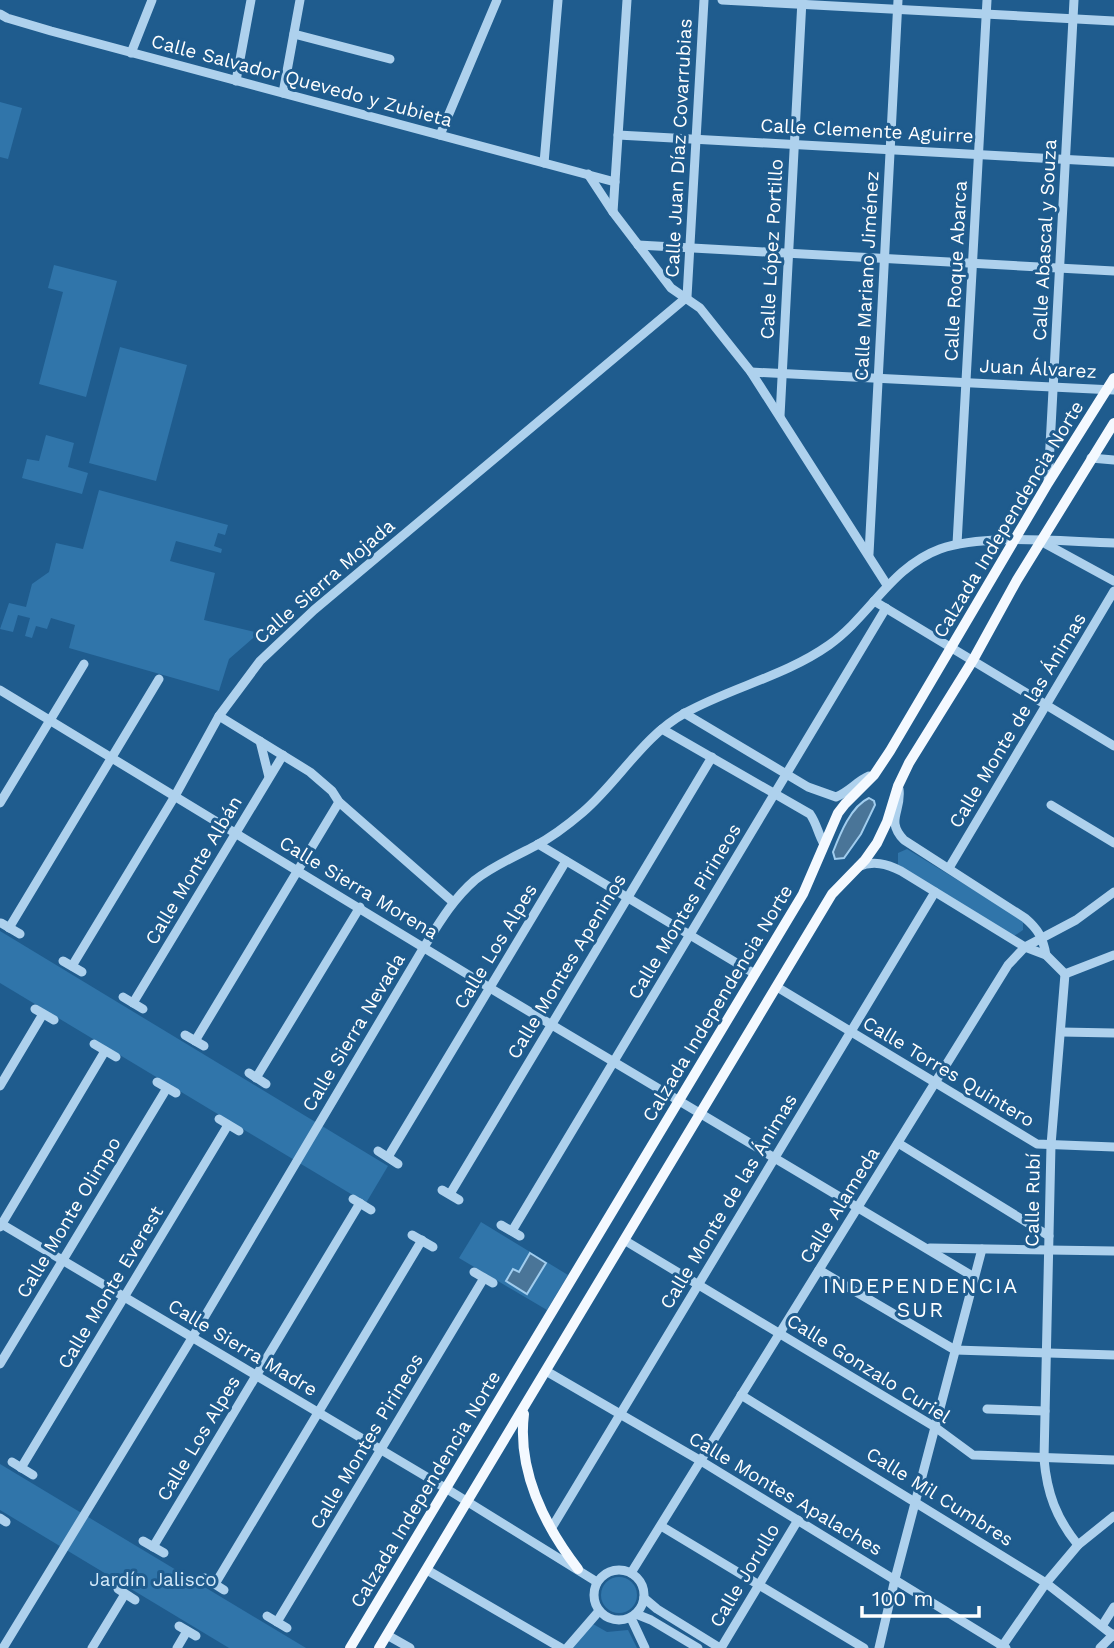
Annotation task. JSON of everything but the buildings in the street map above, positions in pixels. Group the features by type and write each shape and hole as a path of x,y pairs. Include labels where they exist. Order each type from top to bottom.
{"main road":[{"name":"Calzada Independencia Norte","path":"350,1648 803,894 824,844 845,804 874,775 1048,483 1111,389 1114,378"},
{"name":"Calzada Independencia Norte","path":"379,1648 832,894 865,860 877,843 909,763 1114,423"},
{"path":"525,1408 522,1437 525,1460 551,1529 578,1569"}],"street":[{"path":"131,52 152,0"},
{"path":"236,81 251,0"},
{"path":"283,93 300,0"},
{"path":"440,135 497,0"},
{"path":"544,163 558,0"},
{"path":"613,212 627,0"},
{"name":"Calle Juan Díaz Covarrubias","path":"687,297 704,0"},
{"path":"722,0 898,5 986,15 1114,20"},
{"name":"Calle Roque Abarca","path":"957,544 986,0"},
{"name":"Calle Abascal y Souza","path":"1048,483 1074,0"},
{"name":"Calle López Portillo","path":"780,416 801,2"},
{"name":"Calle Mariano Jiménez","path":"869,554 898,5"},
{"name":"Calle Salvador Quevedo y Zubieta","path":"2,17 615,182"},
{"path":"293,34 390,59"},
{"name":"Calle Clemente Aguirre","path":"618,135 1114,162"},
{"path":"588,174 613,212 671,288 700,308 751,372 887,585"},
{"path":"638,246 1114,271"},
{"name":"Calle Sierra Mojada","path":"82,972 67,964 175,796 219,716 260,661 314,610 687,297"},
{"name":"Juan Álvarez","path":"751,372 1111,389"},
{"path":"1091,458 1114,460"},
{"name":"Calle Sierra Nevada","path":"3,1648 453,902 478,878 538,844 584,811 662,729 684,713 774,676 810,657 840,636 887,585 906,567 924,556 957,544 1014,541 1114,543"},
{"path":"1041,541 1114,581"},
{"path":"1090,566 1085,556 1093,543"},
{"name":"Calle Monte de las Ánimas","path":"949,868 1114,591"},
{"path":"874,601 1114,746"},
{"name":"Calle Montes Pirineos","path":"501,1225 516,1234 614,1061 886,608"},
{"path":"0,803 83,664"},
{"path":"20,934 5,926 159,679"},
{"name":"Calle Sierra Morena","path":"0,690 490,988 974,1277"},
{"path":"684,713 808,787 836,797 847,793 864,778 874,775"},
{"path":"219,716 324,782 339,802 453,902"},
{"path":"662,729 810,814 824,844"},
{"path":"260,741 270,777"},
{"name":"Calle Monte Albán","path":"133,1003 283,755"},
{"name":"Calle Montes Apeninos","path":"459,1200 446,1192 712,757"},
{"path":"898,786 900,800 894,822 895,831 904,840 1036,927 1042,937 1046,955"},
{"path":"195,1041 339,802"},
{"path":"1051,805 1114,843"},
{"path":"538,844 755,974"},
{"name":"Calle Los Alpes","path":"388,1157 566,861"},
{"path":"853,870 864,864 888,865 1026,947 1046,955 1065,974 1114,955"},
{"name":"Calle Monte de las Ánimas","path":"551,1529 934,892"},
{"name":"Calle Alameda","path":"631,1573 1008,965 1026,947 1076,920 1114,892"},
{"path":"266,1084 253,1076 359,907"},
{"name":"Calle Rubí","path":"1065,974 1051,1145 1044,1459 1052,1504 1063,1526 1078,1545"},
{"name":"Calle Torres Quintero","path":"777,987 1037,1144 1114,1147"},
{"path":"122,997 143,1009"},
{"path":"0,1086 39,1011 54,1020"},
{"path":"1061,1032 1114,1033"},
{"path":"185,1034 204,1046"},
{"path":"94,1044 116,1057"},
{"path":"1,1224 105,1051"},
{"path":"157,1082 176,1093"},
{"name":"Calle Monte Olimpo","path":"0,1364 167,1088"},
{"path":"219,1119 239,1131"},
{"name":"Calle Monte Everest","path":"21,1468 228,1125"},
{"path":"898,1143 1049,1236"},
{"path":"378,1151 398,1164"},
{"name":"Calle Los Alpes","path":"153,1547 256,1376 356,1201 371,1210"},
{"name":"Calle Sierra Madre","path":"1,1224 447,1489 597,1582"},
{"path":"412,1235 433,1247"},
{"path":"215,1584 422,1240"},
{"name":"Calle Gonzalo Curiel","path":"624,1240 935,1427 973,1455 1114,1460"},
{"path":"928,1248 1114,1251"},
{"path":"879,1648 982,1249"},
{"path":"820,1270 955,1350 1114,1355"},
{"name":"Calle Montes Pirineos","path":"277,1622 381,1450 489,1280 474,1272"},
{"name":"Calle Montes Apalaches","path":"546,1371 701,1461 1003,1647"},
{"name":"Calle Mil Cumbres","path":"741,1395 1046,1583 1114,1635"},
{"path":"987,1409 1045,1411"},
{"path":"12,1462 33,1475"},
{"path":"1003,1647 1046,1583 1078,1545 1114,1516"},
{"name":"Calle Jorullo","path":"720,1648 798,1520"},
{"path":"661,1526 864,1648"},
{"path":"143,1541 163,1553"},
{"path":"427,1570 561,1648"},
{"path":"633,1616 644,1598 642,1583 631,1573 616,1570 602,1576 597,1582 594,1597 599,1611 617,1620 633,1616 651,1619 698,1648"},
{"path":"205,1578 224,1590"},
{"path":"92,1648 121,1591 135,1600"},
{"path":"644,1598 720,1648"},
{"path":"1102,1626 1114,1607"},
{"path":"568,1648 599,1611"},
{"path":"267,1616 287,1628"},
{"path":"633,1616 645,1648"},
{"path":"177,1648 187,1631"},
{"path":"387,1635 410,1648"},
{"path":"1100,1648 1114,1635"}],"green space":[{"path":"0,102 22,108 8,159 0,157"},
{"path":"54,265 117,281 86,397 39,384 63,292 48,288"},
{"path":"120,347 187,365 156,481 89,463"},
{"path":"46,435 74,443 68,467 88,473 82,494 22,478 27,459 39,461"},
{"path":"99,490 228,525 225,535 218,533 214,546 222,549 221,553 176,541 170,561 215,573 204,620 259,633 229,659 219,691 69,648 75,625 51,618 47,629 36,626 32,638 25,636 30,618 18,615 13,632 0,629 9,603 26,607 32,584 49,572 56,543 83,549"},
{"path":"907,849 1023,920 1023,930 1014,936 898,865 898,853"},
{"path":"0,931 388,1166 366,1203 0,983"},
{"path":"481,1222 568,1275 547,1310 459,1258"},
{"name":"Jardín Jalisco","path":"0,1464 306,1648 229,1648 0,1510"},
{"path":"619,1577 632,1582 637,1595 632,1608 619,1613 606,1608 601,1595 606,1582"},
{"path":"593,1624 607,1632 628,1630 637,1648 572,1648"}],"shaded area":[{"path":"869,798 875,805 861,834 844,858 835,859 833,852 847,821 857,807"},
{"path":"530,1253 546,1263 527,1294 506,1281 513,1269 519,1272"}],"district":[{"name":"INDEPENDENCIA SUR","path":"921,1298"}]}
